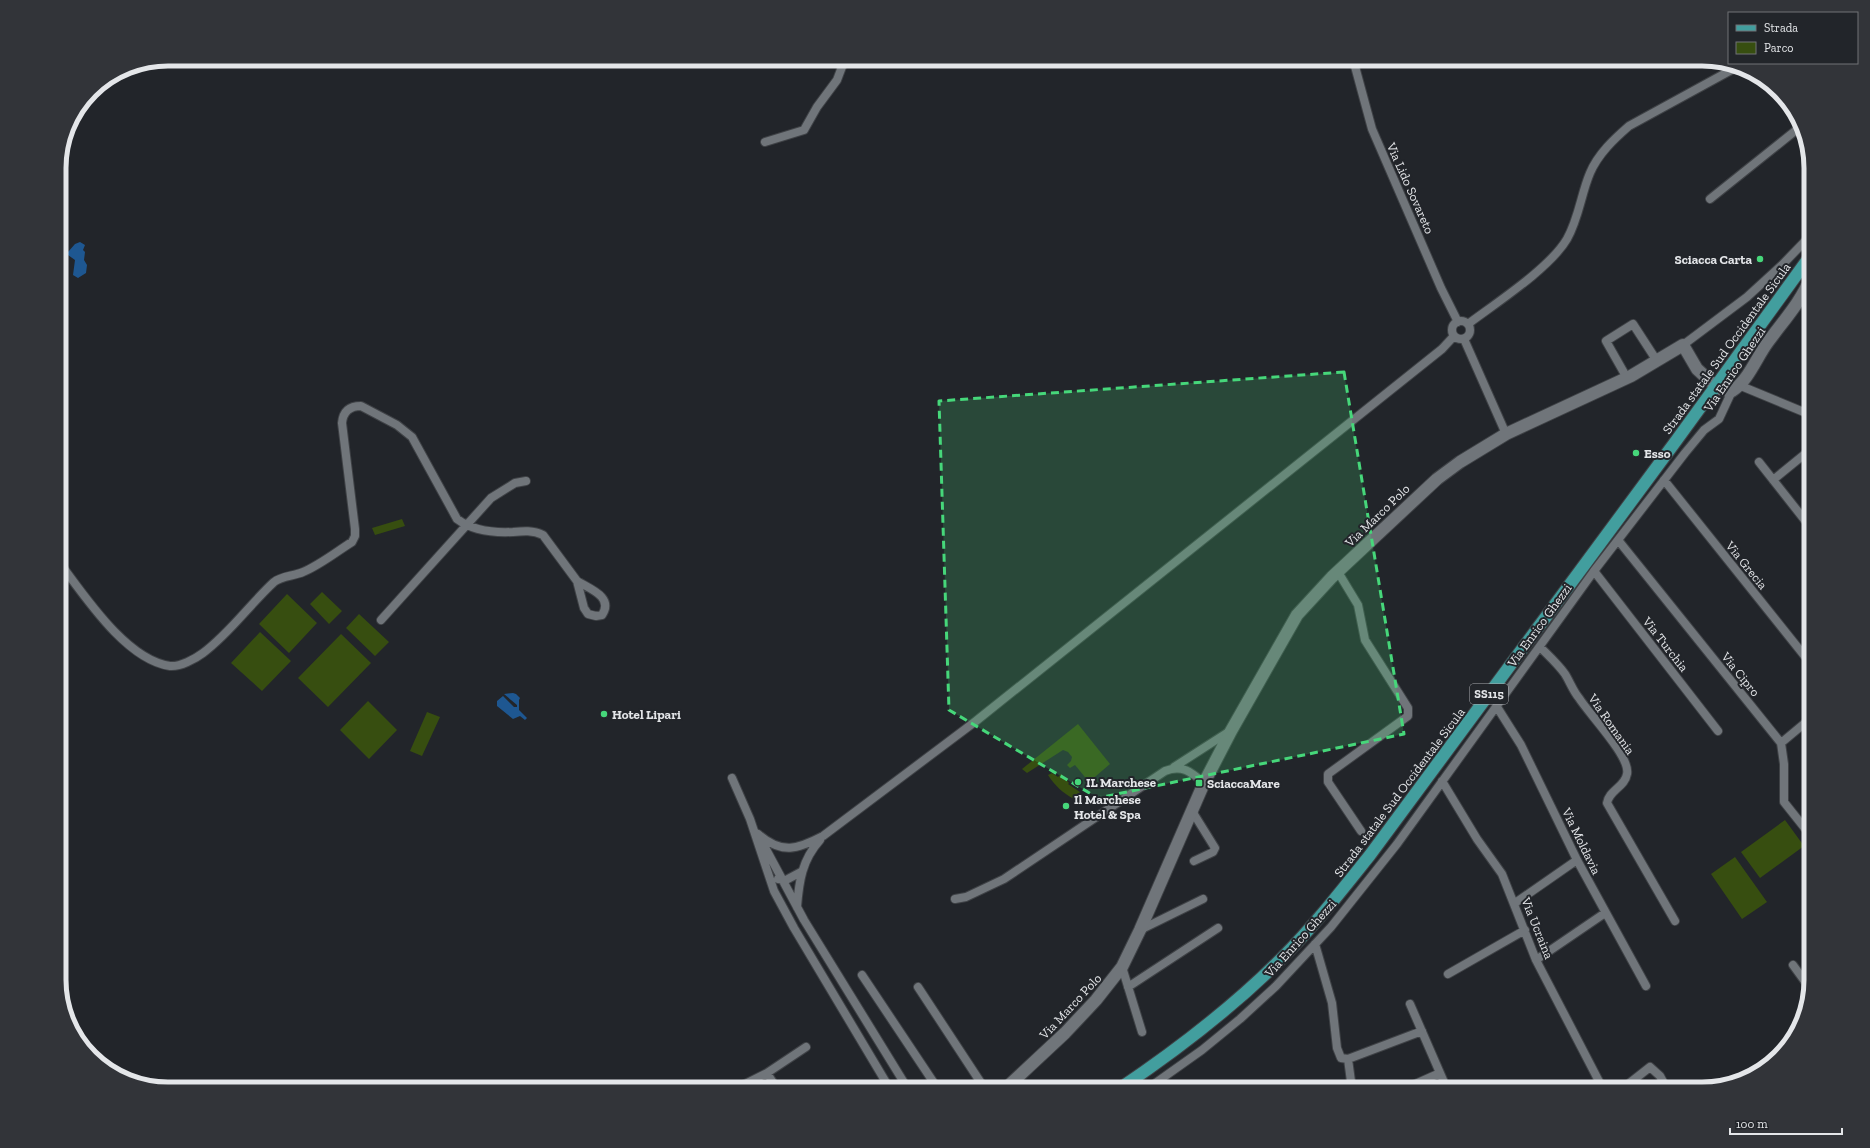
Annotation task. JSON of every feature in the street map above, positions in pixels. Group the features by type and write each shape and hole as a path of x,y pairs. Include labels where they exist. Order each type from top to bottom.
{"main road":[{"name":"Strada statale Sud Occidentale Sicula","path":"1129,1082 1196,1035 1232,1004 1282,958 1340,893 1375,848 1668,452 1804,265"}],"street":[{"path":"765,142 804,130 837,80 842,66"},
{"name":"Via Lido Sovareto","path":"1355,66 1372,128 1458,322"},
{"path":"1468,324 1550,260 1566,241 1575,224 1590,172 1602,152 1615,139 1629,126 1732,70"},
{"path":"1710,199 1796,130"},
{"name":"Via Marco Polo","path":"1012,1082 1065,1033 1096,1000 1122,967 1140,930 1204,783 1231,731 1297,615 1308,601 1437,479 1460,462 1506,434 1627,378 1683,345 1747,297 1804,242"},
{"name":"Via Enrico Ghezzi","path":"1163,1082 1240,1019 1276,986 1315,944 1368,880 1497,707 1594,571 1704,430 1720,419 1732,389 1767,343 1804,299"},
{"path":"1464,339 1459,339 1454,336 1452,328 1458,322 1468,324"},
{"path":"1464,339 1470,333 1468,324"},
{"path":"1627,378 1606,341 1633,324 1656,361"},
{"path":"758,834 774,845 784,848 805,846 823,836 976,721 1442,349 1454,336"},
{"path":"1464,339 1506,434"},
{"path":"1683,345 1697,368 1710,381"},
{"path":"1732,389 1804,413"},
{"path":"66,571 94,609 120,637 142,654 159,663 171,666 190,660 215,643 276,581 303,572 352,542 355,536 355,529 342,423 345,413 354,406 360,406 397,425 412,437 456,519 466,526 479,530 497,532 528,531 537,532 543,535 577,581"},
{"path":"1773,480 1804,455"},
{"path":"1759,462 1804,519"},
{"name":"Via Grecia","path":"1664,480 1804,653"},
{"path":"381,620 491,498 515,483 526,481"},
{"name":"Via Cipro","path":"1618,540 1780,743 1784,764 1784,802 1804,827"},
{"name":"Via Turchia","path":"1594,571 1718,731"},
{"path":"1338,572 1358,605 1364,640 1408,708 1408,716 1328,774 1328,782 1361,831"},
{"name":"Via Romania","path":"1540,647 1565,675 1578,698 1625,761 1628,774 1626,780 1608,798 1607,803 1676,921"},
{"name":"Via Moldavia","path":"1497,707 1521,744 1577,860 1646,986"},
{"path":"1780,743 1804,724"},
{"path":"955,899 966,897 1004,879 1152,778 1174,767 1231,731"},
{"path":"1174,767 1185,769 1204,783"},
{"path":"732,778 750,820 774,891 794,928 886,1082"},
{"name":"Via Ucraina","path":"1442,781 1477,839 1502,874 1536,960 1599,1082"},
{"path":"1192,811 1214,848 1213,852 1194,861"},
{"path":"750,820 796,907 904,1082"},
{"path":"796,907 801,872 809,854 823,836"},
{"path":"768,874 772,860 784,848"},
{"path":"1515,904 1577,860"},
{"path":"768,874 782,880 786,880 801,872"},
{"path":"1140,930 1203,899"},
{"path":"1536,960 1605,913"},
{"path":"1128,987 1218,928"},
{"path":"1448,974 1525,930"},
{"path":"1315,944 1332,1003 1337,1048 1341,1058 1348,1059 1422,1031"},
{"path":"1793,965 1804,980"},
{"path":"1122,967 1142,1032"},
{"path":"862,975 933,1082"},
{"path":"918,987 980,1082"},
{"path":"1410,1004 1444,1082"},
{"path":"749,1082 767,1073 806,1048"},
{"path":"1348,1059 1351,1082"},
{"path":"1631,1082 1650,1067 1660,1076 1663,1082"},
{"path":"767,1073 773,1082"},
{"path":"1420,1082 1440,1073"}],"highlighted area":[{"path":"1344,372 1404,734 1098,798 949,710 939,401"}],"green space":[{"path":"402,519 405,526 375,535 372,528"},
{"path":"322,592 342,611 329,624 310,604"},
{"path":"287,594 317,623 289,653 259,624"},
{"path":"359,614 389,642 375,656 346,628"},
{"path":"260,632 291,661 262,691 231,663"},
{"path":"341,634 371,663 328,707 298,678"},
{"path":"368,701 397,730 369,759 340,730"},
{"path":"427,712 440,717 422,756 410,751"},
{"path":"1078,724 1110,764 1089,782 1075,765 1070,768 1067,765 1071,761 1072,757 1068,752 1063,750 1027,773 1022,769"},
{"path":"1052,773 1058,777 1061,774 1069,783 1068,784 1080,792 1074,799 1053,783 1048,775"},
{"path":"1785,820 1804,846 1760,878 1741,852"},
{"path":"1735,857 1767,902 1742,919 1711,874"}],"water":[{"path":"80,242 85,245 83,250 85,252 84,260 87,265 86,273 78,278 73,275 75,260 68,255 68,252 75,244"},
{"path":"513,693 520,698 519,710 527,718 525,720 520,716 513,719 497,706 497,701 503,696 514,707 517,707 517,705 504,694"}],"place":[{"name":"Sciacca Carta","path":"1760,259"},
{"name":"Esso","path":"1636,453"},
{"name":"Hotel Lipari","path":"604,714"},
{"name":"IL Marchese","path":"1078,782"},
{"name":"SciaccaMare","path":"1199,783"},
{"name":"Il Marchese Hotel & Spa","path":"1066,806"}]}
